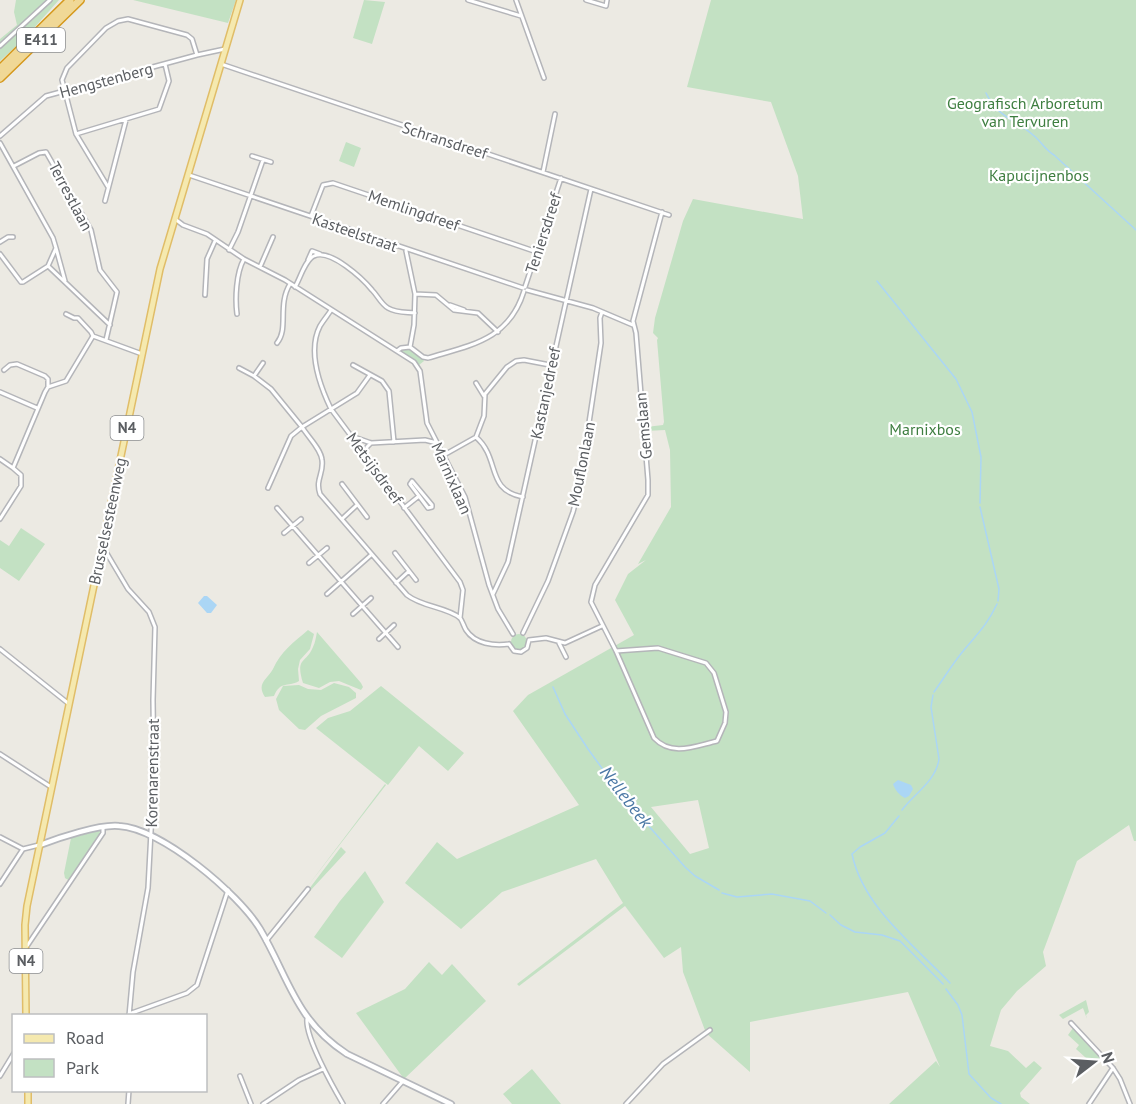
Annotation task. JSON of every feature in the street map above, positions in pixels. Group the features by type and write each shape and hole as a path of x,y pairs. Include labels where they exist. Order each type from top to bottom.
{"highway":[{"name":"E411","path":"0,69 70,0"},
{"name":"E411","path":"0,78 80,0"}],"main road":[{"name":"Brusselsesteenweg","path":"27,1014 26,913 101,546 160,269 240,0"}],"street":[{"path":"0,46 50,0"},
{"path":"468,0 522,16"},
{"path":"516,0 544,78"},
{"path":"586,0 606,6 607,0"},
{"path":"108,187 76,134 62,80 67,68 106,28 118,21 128,20 187,35 192,39 197,55"},
{"name":"Hengstenberg","path":"0,136 42,98 225,49"},
{"path":"76,134 159,109 169,81 165,64"},
{"name":"Schransdreef","path":"221,64 669,214"},
{"path":"543,172 555,114"},
{"path":"105,201 126,120"},
{"path":"0,143 48,226 59,254 65,283"},
{"name":"Terrestlaan","path":"14,166 39,153 49,154 91,230 100,270 117,292 106,340"},
{"path":"252,156 271,162"},
{"path":"229,250 235,240 263,160"},
{"name":"Kasteelstraat","path":"188,175 406,250 602,312 634,326"},
{"path":"103,180 111,178"},
{"name":"Teniersdreef","path":"410,346 423,357 428,358 486,340 498,332 516,311 525,289 561,178"},
{"name":"Memlingdreef","path":"311,216 323,185 333,183 537,252"},
{"name":"Kastanjedreef","path":"493,594 508,562 591,189"},
{"name":"Gemslaan","path":"616,651 658,648 706,663 714,673 726,712 722,733 717,741 682,750 660,745 650,731 616,651 591,602 591,594 595,585 648,495 633,317 662,212"},
{"name":"Marnixlaan","path":"174,222 207,234 244,260 290,284 414,362 420,371 425,417 465,497 498,609 513,634"},
{"path":"0,242 13,237"},
{"path":"260,267 273,237"},
{"path":"205,296 207,259 215,241"},
{"path":"0,254 23,282 48,266 56,248"},
{"path":"397,351 410,346 415,313 415,294 406,250"},
{"path":"295,287 308,261 316,255 321,255 347,267 363,280 390,309 415,313"},
{"path":"237,314 238,285 244,260"},
{"path":"48,266 110,325"},
{"path":"277,343 283,330 282,304 290,284"},
{"path":"415,294 436,295 450,305 478,313 498,332"},
{"name":"Metsijsdreef","path":"331,310 320,326 316,352 319,378 331,410 462,586 460,618"},
{"name":"Mouflonlaan","path":"523,633 548,581 579,489 601,343 600,318 602,312"},
{"path":"66,314 78,318 93,336 142,354"},
{"path":"48,387 66,381 93,336"},
{"path":"444,455 476,437 484,416 485,394 507,367 516,361 550,365"},
{"path":"254,376 263,363"},
{"path":"4,370 10,365 17,364 48,379 48,387 13,468"},
{"path":"353,365 382,381 389,391 394,442"},
{"path":"238,368 254,376 271,389 302,427 322,460 318,484 320,494 396,582 414,600 460,618 468,634 476,640 496,645 510,644"},
{"path":"268,488 291,436 357,393 370,375"},
{"path":"476,383 484,397"},
{"path":"0,392 37,409"},
{"path":"425,440 432,434"},
{"path":"352,436 371,443 425,440 437,443"},
{"path":"476,437 490,454 501,487 505,491 523,497"},
{"path":"365,454 371,443"},
{"path":"0,459 21,475 21,486 0,519"},
{"path":"412,481 432,507 428,508 418,496 410,484 412,481"},
{"path":"342,484 367,517"},
{"path":"404,508 418,496"},
{"path":"342,519 357,505"},
{"path":"277,508 398,647"},
{"path":"284,533 301,519"},
{"name":"Korenarenstraat","path":"101,546 105,548 128,589 149,612 154,624 154,775 148,888 133,972 129,1014"},
{"path":"309,563 327,548"},
{"path":"395,553 416,580"},
{"path":"327,594 371,555"},
{"path":"396,582 409,572"},
{"path":"353,614 371,598"},
{"path":"380,639 394,625"},
{"path":"529,640 546,638 559,643 568,643 602,626"},
{"path":"523,633 529,640 527,648 521,652 514,651 510,644 513,634 523,633"},
{"path":"559,643 566,657"},
{"path":"0,649 69,704"},
{"path":"0,754 51,787"},
{"path":"0,883 23,849 103,827 124,826 150,834 211,876 228,890 250,915 307,1019 331,1044 451,1104"},
{"path":"25,946 29,945 103,833 103,827"},
{"path":"42,831 51,841"},
{"path":"0,837 23,849"},
{"path":"132,1014 189,991 200,978 228,890"},
{"path":"266,941 308,890"},
{"path":"307,1019 307,1025 324,1068 341,1104"},
{"path":"1071,1023 1113,1068 1130,1104"},
{"path":"626,1104 663,1064 710,1030"},
{"path":"0,1076 12,1056"},
{"path":"263,1104 299,1080 324,1068"},
{"path":"1089,1104 1113,1068"},
{"path":"240,1076 251,1104"},
{"path":"383,1104 403,1082"}],"green space":[{"path":"16,0 59,0 24,39 0,61 0,39 17,25 14,12"},
{"path":"133,0 236,0 228,23"},
{"path":"364,0 385,2 372,44 353,38"},
{"name":"Marnixbos","path":"711,0 1136,0 1136,841 1134,841 1129,825 1077,861 1043,952 1046,966 1017,991 1001,1010 990,1046 1008,1051 1026,1068 1034,1061 1042,1068 1020,1093 1021,1097 1030,1104 889,1104 936,1061 940,1067 908,992 750,1022 750,1072 706,1033 683,972 681,947 664,958 625,906 519,986 517,984 623,903 596,859 502,892 461,929 405,883 437,842 457,859 579,805 513,711 528,695 634,635 615,600 628,574 646,560 638,564 671,507 670,450 665,430 646,431 646,427 663,425 664,422 658,338 653,333 655,318 683,221 693,199 803,219 798,176 771,102 687,87","holes":["698,800 709,848 690,854 651,807"]},
{"path":"346,142 361,148 354,167 339,161"},
{"path":"408,348 419,354 424,361 419,365 401,351"},
{"path":"21,528 45,544 19,581 0,568 0,540 9,546"},
{"path":"308,630 314,634 310,649 300,660 299,681 282,686 274,696 265,697 263,682 284,652"},
{"path":"317,632 361,683 363,687 361,690 339,681 330,682 319,688 303,683 301,665 313,647"},
{"path":"519,634 525,636 527,642 525,648 519,650 513,648 511,642 513,636"},
{"path":"334,683 349,687 356,693 356,698 321,716 305,730 299,729 279,710 276,699 283,686 299,685 308,689 321,690"},
{"path":"381,686 464,753 448,771 419,746 388,785 316,728 328,718 350,711"},
{"path":"385,784 386,785 307,887"},
{"path":"101,830 102,833 70,881 65,878 71,838"},
{"path":"341,847 346,852 310,891 309,889"},
{"path":"365,871 384,902 342,958 314,937"},
{"path":"429,962 442,975 452,964 486,1001 404,1079 356,1013 405,989"},
{"path":"1086,1000 1089,1012 1086,1015 1087,1019 1083,1008 1063,1019 1059,1015"},
{"path":"1073,1028 1102,1059 1095,1066 1076,1049 1079,1045 1068,1035"},
{"path":"532,1069 561,1104 512,1104 503,1094"}],"water":[{"path":"204,596 217,605 211,613 207,613 198,603"},
{"path":"898,780 911,785 913,789 909,796 905,798 896,790 893,784"}],"waterway":[{"path":"986,93 1001,113 1036,137 1048,151 1136,230"},
{"path":"877,281 956,379 972,412 981,457 980,503"},
{"path":"980,507 999,589 998,601"},
{"path":"934,692 986,623 997,604"},
{"name":"Nellebeek","path":"553,687 565,714 623,797 685,867 695,876 719,890"},
{"path":"902,810 929,781 937,767 939,759 931,707 933,695"},
{"path":"899,816 885,833 852,854 858,873 878,908 950,983"},
{"name":"Nellebeek","path":"722,893 737,897 772,894 810,901 826,913"},
{"name":"Nellebeek","path":"830,915 841,925 855,932 882,935 900,941 943,984"},
{"name":"Nellebeek","path":"946,989 958,1005 962,1015 969,1074 991,1098 1001,1104"}],"park label":[{"name":"Geografisch Arboretum van Tervuren","path":"1025,112"},
{"name":"Kapucijnenbos","path":"1039,175"}]}
